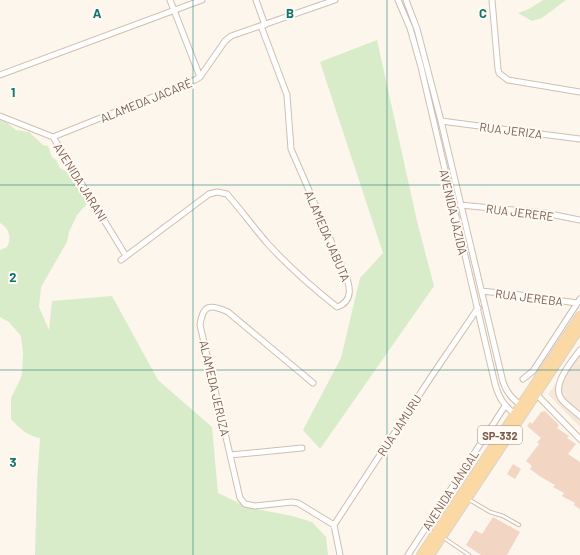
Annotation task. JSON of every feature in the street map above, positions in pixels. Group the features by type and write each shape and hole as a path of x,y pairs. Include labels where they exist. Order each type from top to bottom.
{"main road":[{"name":"SP-332","path":"430,555 468,499 518,415 580,316"},
{"name":"SP-332","path":"523,407 536,394 580,328"},
{"name":"SP-332","path":"421,555 518,415"}],"street":[{"path":"170,0 200,77"},
{"path":"0,75 202,0"},
{"path":"256,0 263,26"},
{"name":"ALAMEDA JACARÉ","path":"53,137 187,84 200,77 225,41 232,36 335,0"},
{"name":"AVENIDA JAZIDA","path":"398,0 414,40 495,384 499,397 505,406 518,415"},
{"name":"AVENIDA JAZIDA","path":"406,0 417,29 441,121 503,382 506,392 523,407"},
{"path":"492,0 499,73 508,80 519,83 580,92"},
{"name":"ALAMEDA JABUTA","path":"122,260 209,194 217,192 227,194 270,245 304,279 330,302 337,307 344,303 349,296 350,289 345,273 291,148 287,95 263,26"},
{"name":"AVENIDA JARANI","path":"0,116 53,137 126,256"},
{"name":"RUA JERIZA","path":"433,122 436,117 441,121 580,139"},
{"name":"RUA JERERE","path":"453,206 458,210 460,205 545,213 580,220"},
{"name":"RUA JEREBA","path":"481,291 579,301"},
{"path":"523,379 533,371 579,301"},
{"name":"RUA JAMURU","path":"334,525 427,383 484,302"},
{"name":"ALAMEDA JERUZA","path":"313,383 228,312 217,307 205,309 202,314 200,325 240,498 245,504 255,506 292,502 298,503 334,525"},
{"path":"580,350 560,380 558,391 560,397 580,416"},
{"path":"575,357 580,361"},
{"path":"536,394 580,439"},
{"name":"AVENIDA JANGAL","path":"408,555 505,406"},
{"path":"230,455 302,448"},
{"path":"334,525 340,555"}],"lane":[{"path":"468,499 490,512 503,516 520,525"},
{"path":"442,536 469,555"}],"shaded area":[{"path":"580,351 580,427 548,394"}],"green space":[{"path":"543,0 566,0 542,18 532,21 518,13 529,9"},
{"path":"377,40 417,221 434,286 320,449 303,430 341,358 360,278 383,253 320,62"},
{"path":"0,117 16,130 29,132 43,145 48,146 52,157 56,160 60,168 69,173 85,192 94,196 77,215 69,232 67,242 41,287 39,307 49,330 52,301 112,296 158,380 212,427 218,493 247,507 292,516 312,522 326,537 328,555 35,555 40,438 24,431 11,419 11,398 22,374 23,353 21,336 9,322 0,317 0,250 7,247 9,244 9,234 6,228 0,223"}],"building":[{"path":"545,411 559,425 557,428 569,436 567,438 576,444 568,454 580,462 580,509 574,505 575,503 562,496 564,493 553,487 555,485 530,469 532,466 526,461 539,444 537,442 541,438 527,426 530,422 532,424 541,412"},
{"path":"513,464 521,469 515,479 507,474"},
{"path":"493,517 520,532 507,555 481,555 466,545 475,530 482,534"}]}
